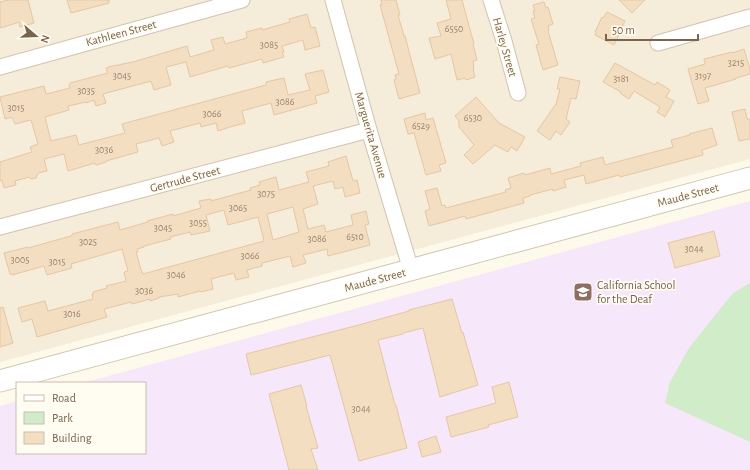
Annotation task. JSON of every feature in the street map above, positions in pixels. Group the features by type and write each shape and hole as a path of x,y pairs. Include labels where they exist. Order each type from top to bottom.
{"street":[{"name":"Kathleen Street","path":"0,67 242,0"},
{"name":"Marguerita Avenue","path":"334,0 369,130 411,270"},
{"name":"Harley Street","path":"491,0 518,94"},
{"path":"658,43 750,17"},
{"name":"Gertrude Street","path":"0,227 369,130"},
{"name":"Maude Street","path":"0,381 750,178"}],"shaded area":[{"path":"0,0 750,0 750,159 0,362"},
{"name":"California School for the Deaf","path":"750,201 750,470 0,470 0,406 16,401 16,454 146,454 146,382 87,382"}],"green space":[{"path":"750,283 750,442 665,403 670,382 689,348 733,293"}],"building":[{"path":"8,0 28,0 34,23 20,27 19,22 1,28 0,2"},
{"path":"67,0 109,0 109,3 71,13"},
{"path":"381,0 396,0 400,15 398,15 420,93 399,99 394,80 396,79 395,75 399,74 380,5 382,5"},
{"path":"446,0 462,0 474,44 477,60 473,61 475,77 466,80 465,78 457,80 451,54 435,59 429,38 441,36 437,23 451,19"},
{"path":"619,0 645,0 632,13"},
{"path":"544,2 546,8 548,7 553,24 548,26 548,31 558,65 543,70 536,45 539,44 531,19 535,18 533,5"},
{"path":"607,12 625,21 614,45 595,35 602,17 603,18"},
{"path":"307,14 311,28 315,27 320,46 305,50 303,40 282,46 284,57 263,63 262,59 229,68 228,66 190,77 186,62 166,67 171,85 154,90 151,81 103,94 106,103 96,106 94,100 68,106 69,110 45,117 51,141 76,135 79,145 125,133 122,124 266,85 266,82 284,78 288,95 310,90 305,74 323,70 329,92 315,96 317,103 274,115 271,103 242,111 245,123 218,131 216,123 201,127 200,123 170,131 174,142 162,146 159,138 136,144 138,152 96,165 95,163 68,171 64,154 44,159 47,171 38,173 36,178 31,179 29,177 15,181 16,185 4,188 2,180 0,181 0,162 32,152 30,147 38,144 31,120 15,124 12,117 5,119 0,97 44,86 46,94 70,88 70,83 108,73 106,68 108,67 133,62 187,46 190,57 214,50 211,40 223,37 225,44 247,38 246,32 262,28 262,30 290,22 289,19"},
{"path":"744,49 750,74 705,88 709,101 698,104 688,69 705,64 704,59"},
{"path":"615,63 655,85 657,82 670,90 666,97 674,101 665,117 657,112 660,107 634,91 629,99 620,93 621,92 603,82"},
{"path":"560,77 580,81 576,99 571,98 566,119 570,122 561,135 556,131 550,140 537,131 556,104 560,89 557,89"},
{"path":"476,97 499,123 525,137 517,151 511,147 508,152 495,145 473,164 464,155 474,145 459,127 459,121 455,116"},
{"path":"745,109 747,119 750,119 750,139 739,141 732,112"},
{"path":"425,113 426,120 433,118 446,163 439,165 441,171 426,175 414,133 408,134 404,119"},
{"path":"712,128 717,145 702,150 703,155 620,177 619,175 586,184 584,175 564,180 566,187 530,195 523,198 524,203 466,219 465,216 429,226 425,211 430,209 425,191 437,188 442,206 445,205 446,208 506,192 505,190 511,188 508,178 524,173 525,175 550,168 551,174 581,166 580,163 603,157 605,165 673,147 671,140"},
{"path":"346,156 353,181 357,180 360,193 345,197 343,187 335,189 333,181 313,186 318,204 303,209 308,229 324,225 326,232 353,225 351,215 366,211 369,224 365,225 370,245 328,256 327,249 303,255 306,263 293,267 290,256 262,263 262,266 247,270 249,277 236,280 234,273 211,279 213,289 178,297 178,294 159,297 150,301 150,299 132,304 131,302 104,309 107,317 37,337 32,319 22,322 18,308 45,301 48,311 93,299 93,292 107,288 106,286 126,281 124,272 128,271 122,249 71,264 72,268 47,275 44,266 12,275 10,274 4,253 28,248 71,236 72,234 118,222 120,230 173,214 173,216 201,208 199,201 211,199 211,201 251,190 250,188 260,185 259,182 276,177 279,190 309,182 306,172 329,166 328,162","holes":["293,207 299,232 273,240 267,214","224,210 228,225 258,217 264,241 143,274 142,273 136,252 138,252 137,249 171,239 170,237 190,232 191,235 210,231 206,215"]},
{"name":"California School for the Deaf","path":"714,231 720,256 675,268 668,243"},
{"path":"452,299 478,385 440,397 423,328 378,340 407,448 359,461 330,355 251,375 246,354"},
{"path":"3,307 13,343 0,347 0,308"},
{"path":"509,382 518,417 488,425 489,427 451,437 446,417 496,403 492,387"},
{"path":"301,385 318,448 311,449 318,470 289,470 269,394"},
{"path":"436,436 441,452 422,457 418,442"}],"place":[{"name":"California School for the Deaf","path":"583,292"}]}
